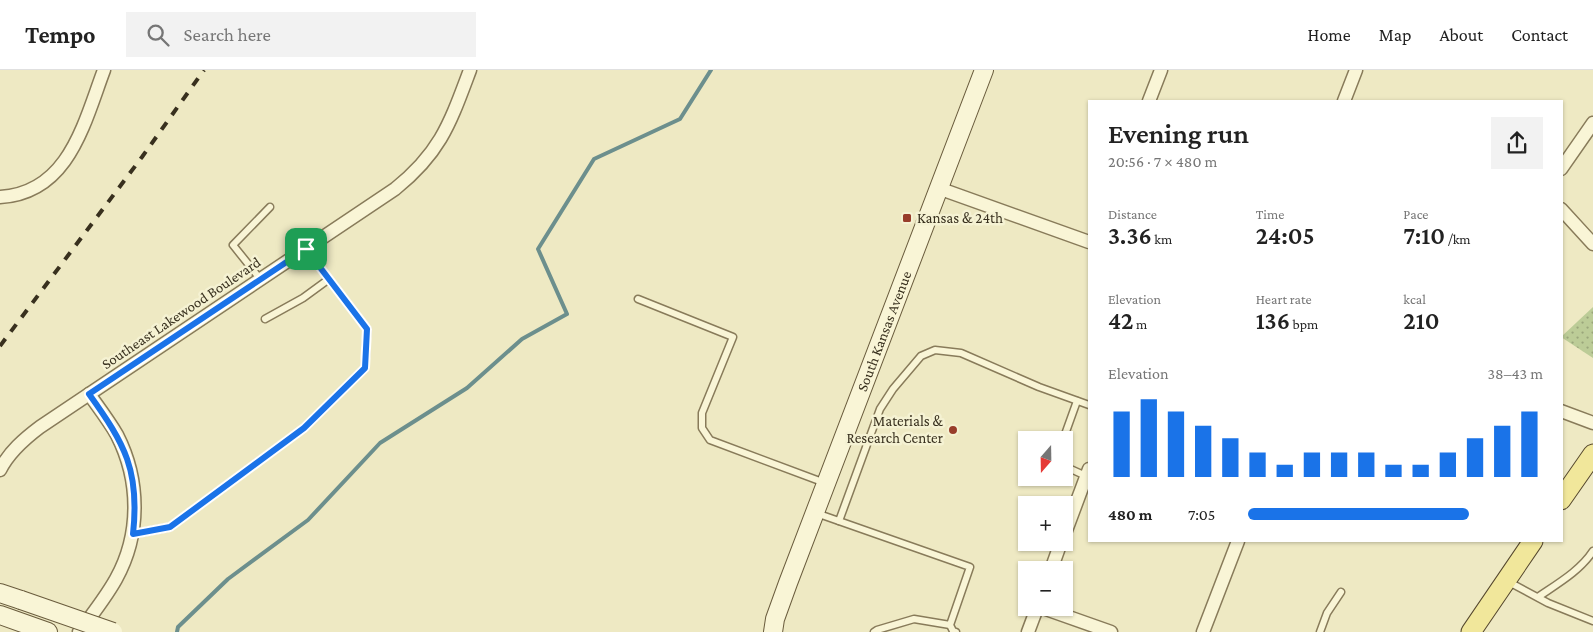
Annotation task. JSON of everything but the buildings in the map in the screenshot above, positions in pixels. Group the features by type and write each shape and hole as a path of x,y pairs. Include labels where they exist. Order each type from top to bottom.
{"main road":[{"name":"South Kansas Avenue","path":"771,628 984,70"},
{"path":"1563,497 1593,454"},
{"path":"1470,632 1532,542"},
{"path":"0,593 113,632"},
{"path":"7,618 48,632"}],"street":[{"path":"0,197 23,192 37,186 61,167 72,151 104,70"},
{"name":"Southeast Lakewood Boulevard","path":"0,470 24,439 40,427 395,189 421,166 440,141 452,118 470,70"},
{"path":"1150,100 1161,70"},
{"path":"1344,100 1356,70"},
{"path":"1563,166 1593,123"},
{"path":"938,188 1088,242"},
{"path":"1563,211 1593,244"},
{"path":"79,632 117,578 127,555 133,534 135,512 135,496 130,466 116,434 89,394"},
{"path":"1563,412 1593,423"},
{"path":"1073,512 1088,473"},
{"path":"1203,632 1238,542"},
{"path":"1028,632 1034,616"},
{"path":"1066,616 1111,632"}],"lane":[{"path":"261,280 233,245 270,207"},
{"path":"133,534 170,527 304,428 365,368 367,329 306,249"},
{"path":"265,319 303,298 329,279"},
{"path":"638,299 733,337 702,413 702,428 710,440 826,484"},
{"path":"839,521 880,409 893,389 921,356 935,350 961,353 1039,387 1088,405"},
{"path":"1066,431 1077,401"},
{"path":"1073,469 1088,473"},
{"path":"815,512 970,567 950,625 953,631 956,632"},
{"path":"1538,597 1572,573 1589,558 1593,551"},
{"path":"1506,581 1593,621"},
{"path":"1320,632 1327,613 1341,592"},
{"path":"874,632 914,619 950,625"}],"green space":[{"path":"1593,307 1593,358 1563,338 1563,335"}],"waterway":[{"path":"177,632 178,627 228,579 308,520 380,443 467,388 522,339 567,314 538,249 594,159 680,119 711,70"}],"railway":[{"path":"0,346 142,157 204,70"}],"place":[{"name":"Kansas & 24th","path":"907,218"},
{"name":"Materials & Research Center","path":"953,430"}],"route":[{"path":"306,249 367,329 365,368 304,428 170,527 133,534 135,512 134,489 130,466 116,434 89,394 306,249"}]}
